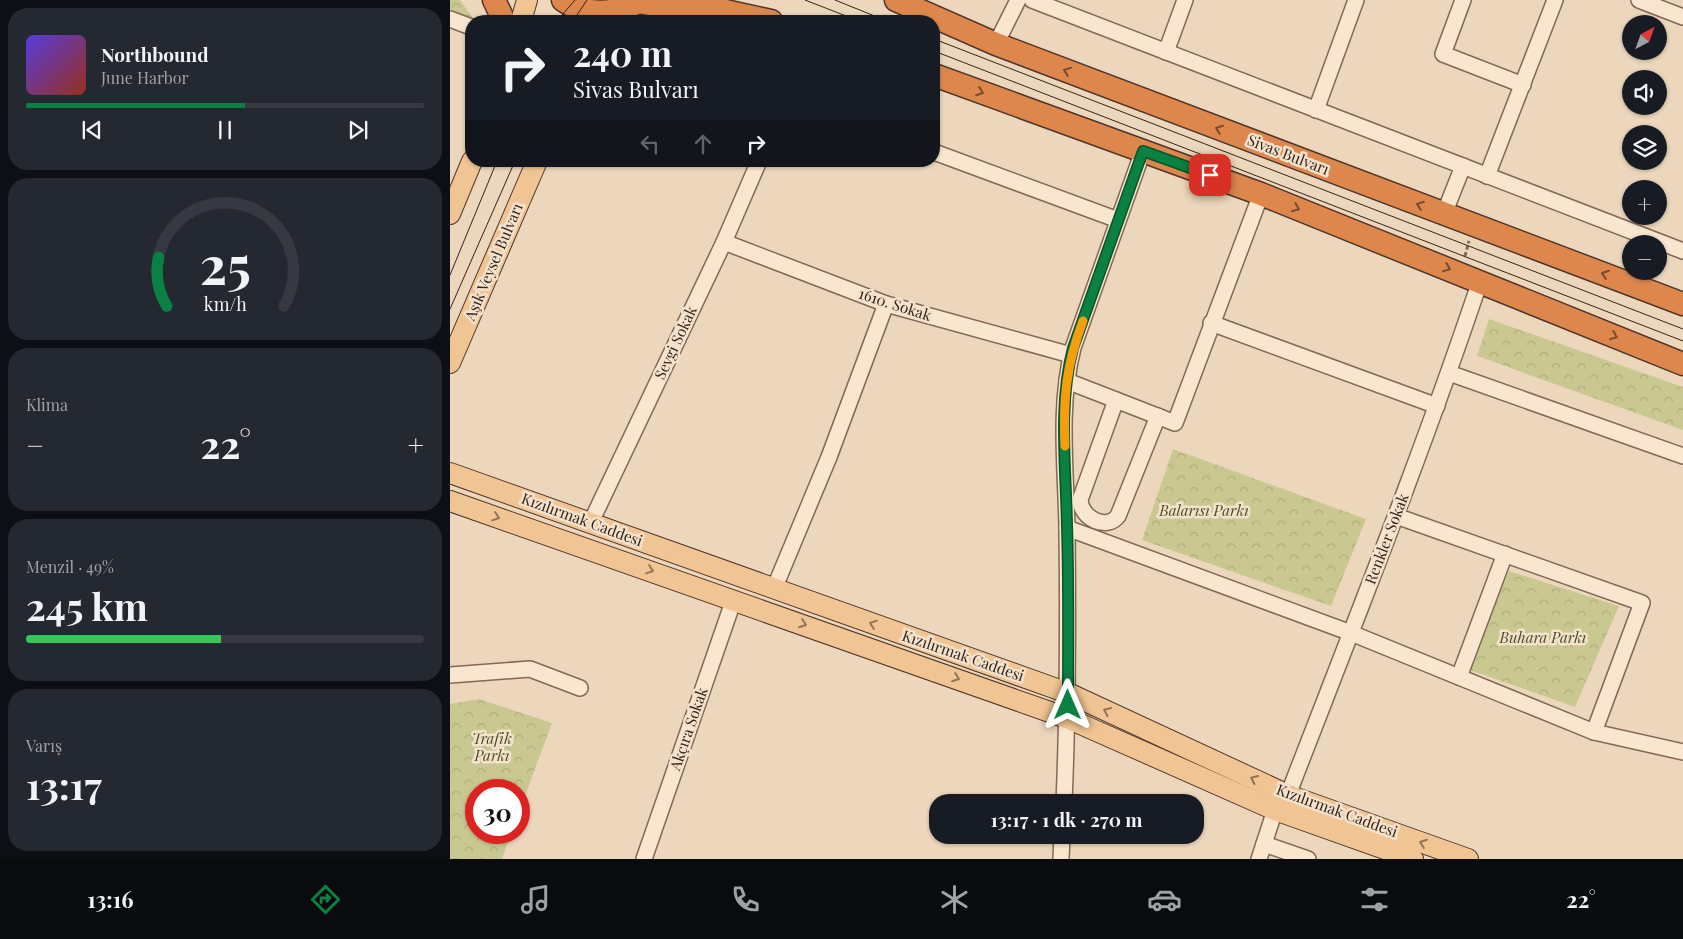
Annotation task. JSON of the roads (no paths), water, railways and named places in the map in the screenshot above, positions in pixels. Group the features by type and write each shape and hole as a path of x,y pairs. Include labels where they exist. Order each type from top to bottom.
{"highway":[{"path":"494,0 501,15"},
{"path":"563,0 595,11 632,8 707,7 744,15"},
{"name":"Sivas Bulvarı","path":"896,0 930,15"},
{"name":"Sivas Bulvarı","path":"940,19 996,44 1683,304"},
{"path":"940,77 1261,194 1683,364"}],"main road":[{"path":"523,15 527,0"},
{"path":"450,214 457,179 467,167"},
{"name":"Aşık Veysel Bulvarı","path":"450,363 534,167"},
{"name":"Kızılırmak Caddesi","path":"450,473 1068,693 1282,802 1468,859"},
{"name":"Kızılırmak Caddesi","path":"450,501 734,599 1067,718 1282,802 1413,859"}],"street":[{"path":"996,44 1018,0"},
{"path":"1032,0 1683,251"},
{"path":"1166,52 1185,0"},
{"path":"1316,110 1356,0"},
{"path":"1463,0 1443,54 1523,85"},
{"path":"1487,176 1556,0"},
{"path":"1639,0 1683,17"},
{"path":"450,19 465,25"},
{"path":"1143,151 1071,355 1066,381 1064,422 1073,505 1087,516 1102,523 1115,520 1158,416"},
{"path":"940,154 1118,220"},
{"path":"1444,214 1463,166"},
{"name":"Sevgi Sokak","path":"591,522 724,242 755,167"},
{"path":"1066,381 1175,423 1261,194"},
{"name":"1610. Sokak","path":"724,242 886,304 1071,355"},
{"name":"Renkler Sokak","path":"1258,859 1351,633 1437,406 1449,373 1470,277"},
{"path":"774,589 829,457 886,304"},
{"path":"1212,323 1437,406"},
{"path":"1449,373 1683,456"},
{"path":"1064,794 1068,693 1067,528 1073,505 1116,400"},
{"path":"1396,516 1642,603 1594,732"},
{"path":"1067,528 1351,633 1594,732 1683,752"},
{"path":"1459,677 1505,554"},
{"name":"Akçıra Sokak","path":"644,859 734,599"},
{"path":"450,675 530,669 580,688"},
{"path":"1062,844 1062,859"},
{"path":"1264,844 1308,859"}],"tram line":[{"path":"562,15 575,0"},
{"path":"577,15 587,0"},
{"path":"805,0 844,15"},
{"path":"835,0 872,15"},
{"path":"940,41 1683,329"},
{"path":"940,53 1683,341"},
{"path":"450,275 495,167"},
{"path":"450,309 512,167"}],"park label":[{"name":"Balarısı Parkı","path":"1204,511"},
{"name":"Buhara Parkı","path":"1543,638"},
{"name":"Trafik Parkı","path":"492,748"}]}
